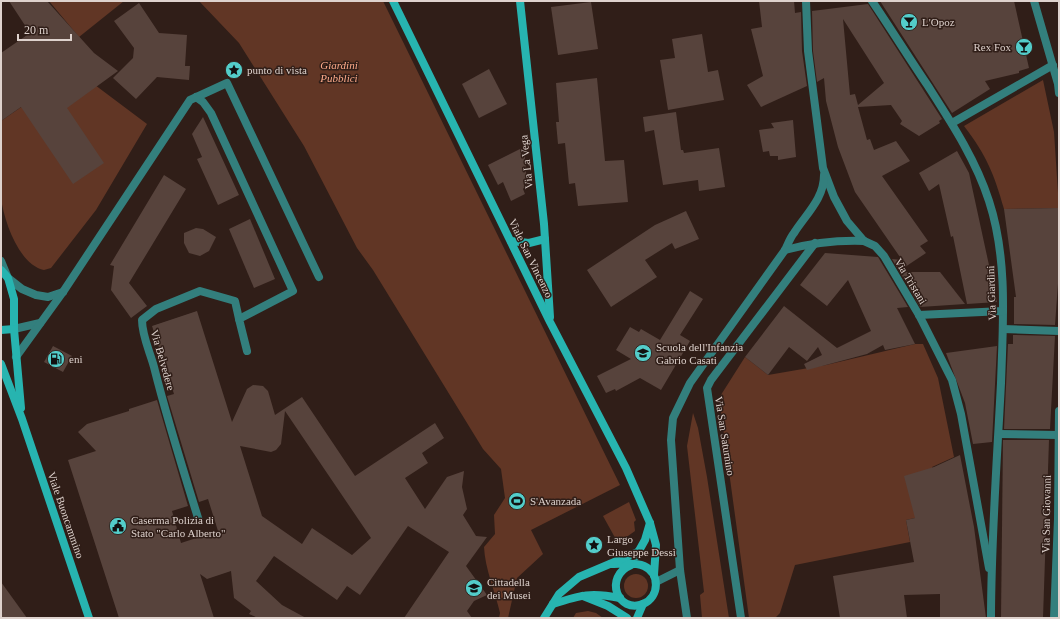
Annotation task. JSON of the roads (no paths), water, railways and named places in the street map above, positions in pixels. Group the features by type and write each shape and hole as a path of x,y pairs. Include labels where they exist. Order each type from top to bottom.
{"street":[{"name":"Viale San Vincenzo","path":"393,1 550,322 626,468 650,524 656,545 655,579"},
{"name":"Via La Vega","path":"520,1 545,239 550,322"},
{"name":"Via Giardini","path":"872,1 952,123 974,165 989,200 998,234 1002,277 1003,329 991,576 991,618"},
{"path":"1034,1 1059,83 1059,93"},
{"name":"Via Tristani","path":"806,5 808,51 823,168 834,197 844,215 864,241 875,246 884,256 919,315 952,380 961,414 985,552 991,576"},
{"path":"952,123 1053,65"},
{"path":"16,357 63,292 190,100 227,82 319,277"},
{"path":"196,98 203,102 211,113 292,291 239,319"},
{"path":"687,618 680,570 671,440 673,418 690,383 785,250 793,234 820,197 824,184 823,168"},
{"path":"511,241 529,243 545,239"},
{"path":"785,250 815,243 845,240 864,241"},
{"name":"Via San Saturnino","path":"741,618 707,388 711,380 815,243"},
{"path":"1,261 8,278 22,289 36,295 48,297 63,292"},
{"name":"Viale Buoncammino","path":"1,270 8,278 14,299 14,329 22,418"},
{"name":"Via Belvedere","path":"199,521 165,412 149,347 142,331 142,320 156,309 200,291 235,301 247,351"},
{"path":"919,315 1003,311"},
{"path":"1,330 14,329 40,323"},
{"path":"1003,329 1059,331"},
{"name":"Viale Buoncammino","path":"1,364 22,418 89,618"},
{"name":"Via San Giovanni","path":"1054,618 1058,519 1059,411"},
{"path":"998,434 1058,435"},
{"path":"627,618 616,590 617,577 620,571 631,564 645,540 650,524"},
{"path":"544,618 559,594 579,577 638,552"},
{"path":"611,564 645,566 655,579 654,596 643,604 637,618"},
{"path":"655,579 680,570"},
{"path":"553,604 580,595 605,595 620,598 629,604 643,604"},
{"path":"580,595 608,606 627,618"}],"place":[{"name":"L'Opoz","path":"909,22"},
{"name":"Rex Fox","path":"1024,47"},
{"name":"punto di vista","path":"234,70"},
{"name":"Scuola dell'Infanzia Gabrio Casati","path":"643,353"},
{"name":"eni","path":"56,359"},
{"name":"S'Avanzada","path":"517,501"},
{"name":"Caserma Polizia di Stato \"Carlo Alberto\"","path":"118,526"},
{"name":"Largo Giuseppe Dessì","path":"594,545"},
{"name":"Cittadella dei Musei","path":"474,588"}],"park label":[{"name":"Giardini Pubblici","path":"339,71"}]}
